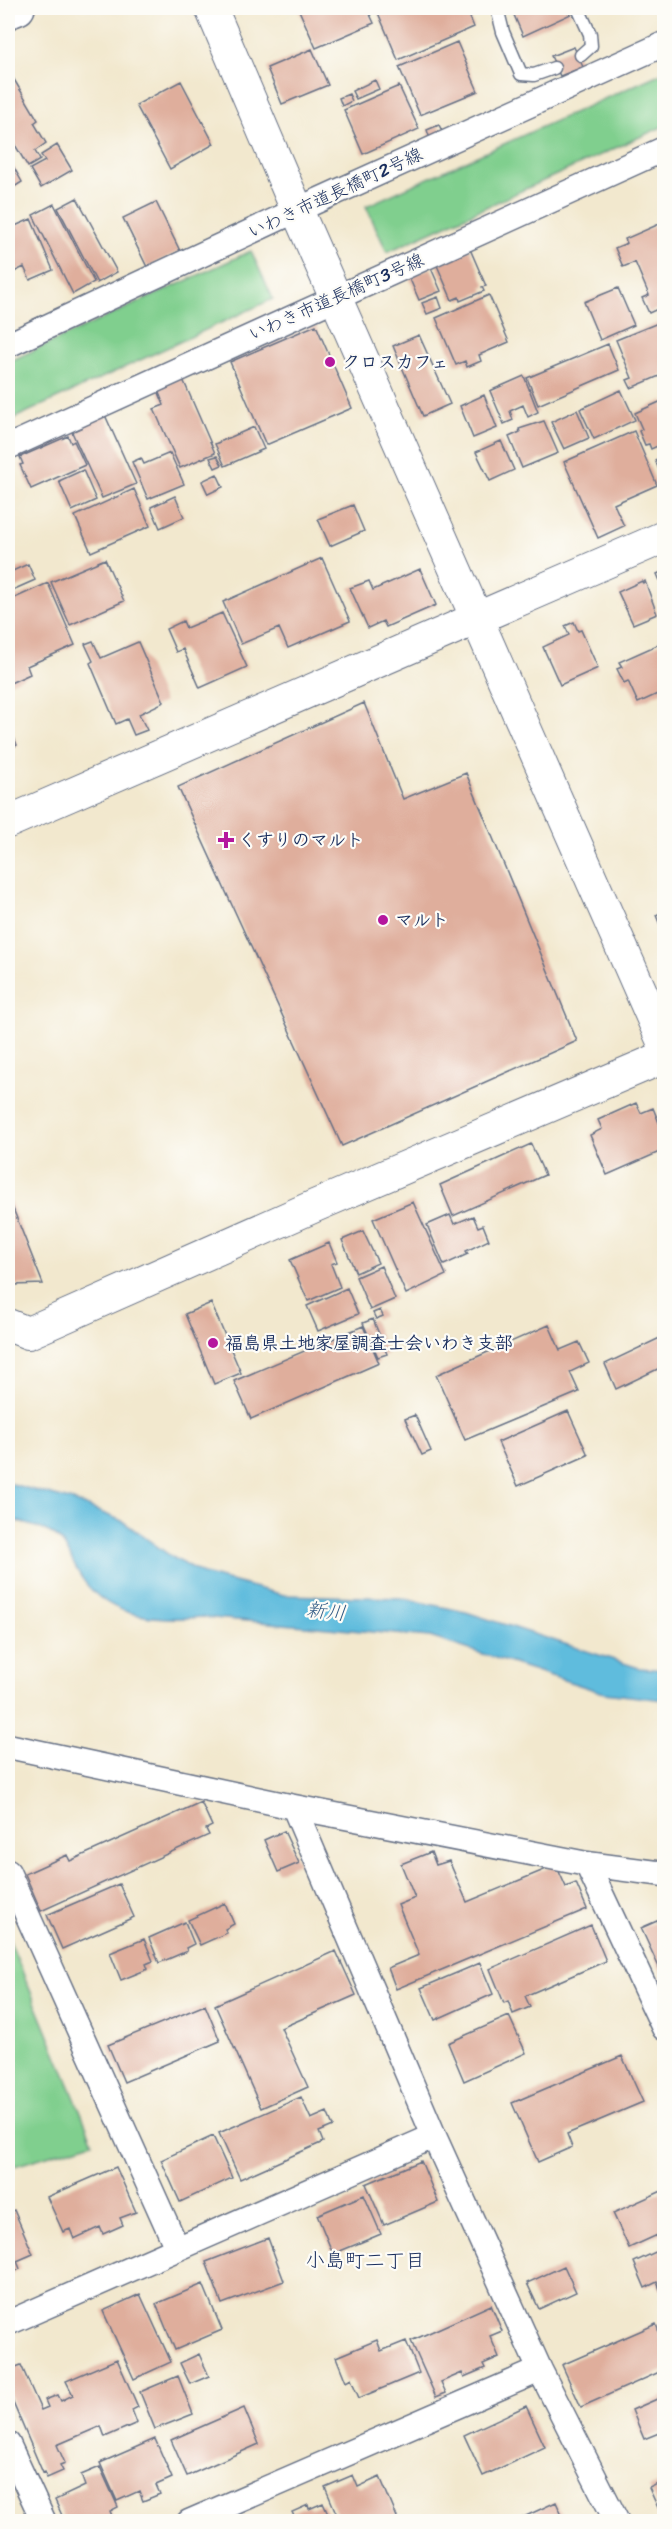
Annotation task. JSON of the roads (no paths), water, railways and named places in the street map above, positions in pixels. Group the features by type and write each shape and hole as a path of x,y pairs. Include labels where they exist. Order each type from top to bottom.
{"main road":[{"path":"8,12 18,8"}],"street":[{"path":"212,8 297,210 664,1044"},
{"name":"いわき市道長橋町2号線","path":"8,345 297,210 664,44"},
{"name":"いわき市道長橋町3号線","path":"8,447 664,149"},
{"path":"8,822 664,537"},
{"path":"8,1325 28,1333 306,1209 664,1057"},
{"path":"8,1746 294,1807 587,1864 664,1874"},
{"path":"294,1807 434,2136 540,2370 617,2522"},
{"path":"587,1864 664,2028"},
{"path":"8,1872 177,2248"},
{"path":"8,2323 434,2136"},
{"path":"189,2522 540,2370"},
{"path":"8,2444 44,2522"}],"lane":[{"path":"497,8 503,32 521,74 534,75 554,68"},
{"path":"578,8 590,34 591,46 581,55"}],"water":[{"name":"新川","path":"8,1483 73,1501 122,1521 172,1557 203,1574 284,1595 401,1598 466,1612 639,1668 664,1670 664,1700 604,1693 430,1637 202,1617 148,1617 131,1613 115,1607 88,1586 64,1545 56,1536 41,1528 8,1518"}],"place":[{"name":"クロスカフェ","path":"330,362"},
{"name":"くすりのマルト","path":"226,840"},
{"name":"マルト","path":"383,920"},
{"name":"福島県土地家屋調査士会いわき支部","path":"213,1343"}],"district":[{"name":"小島町二丁目","path":"365,2260"}]}
